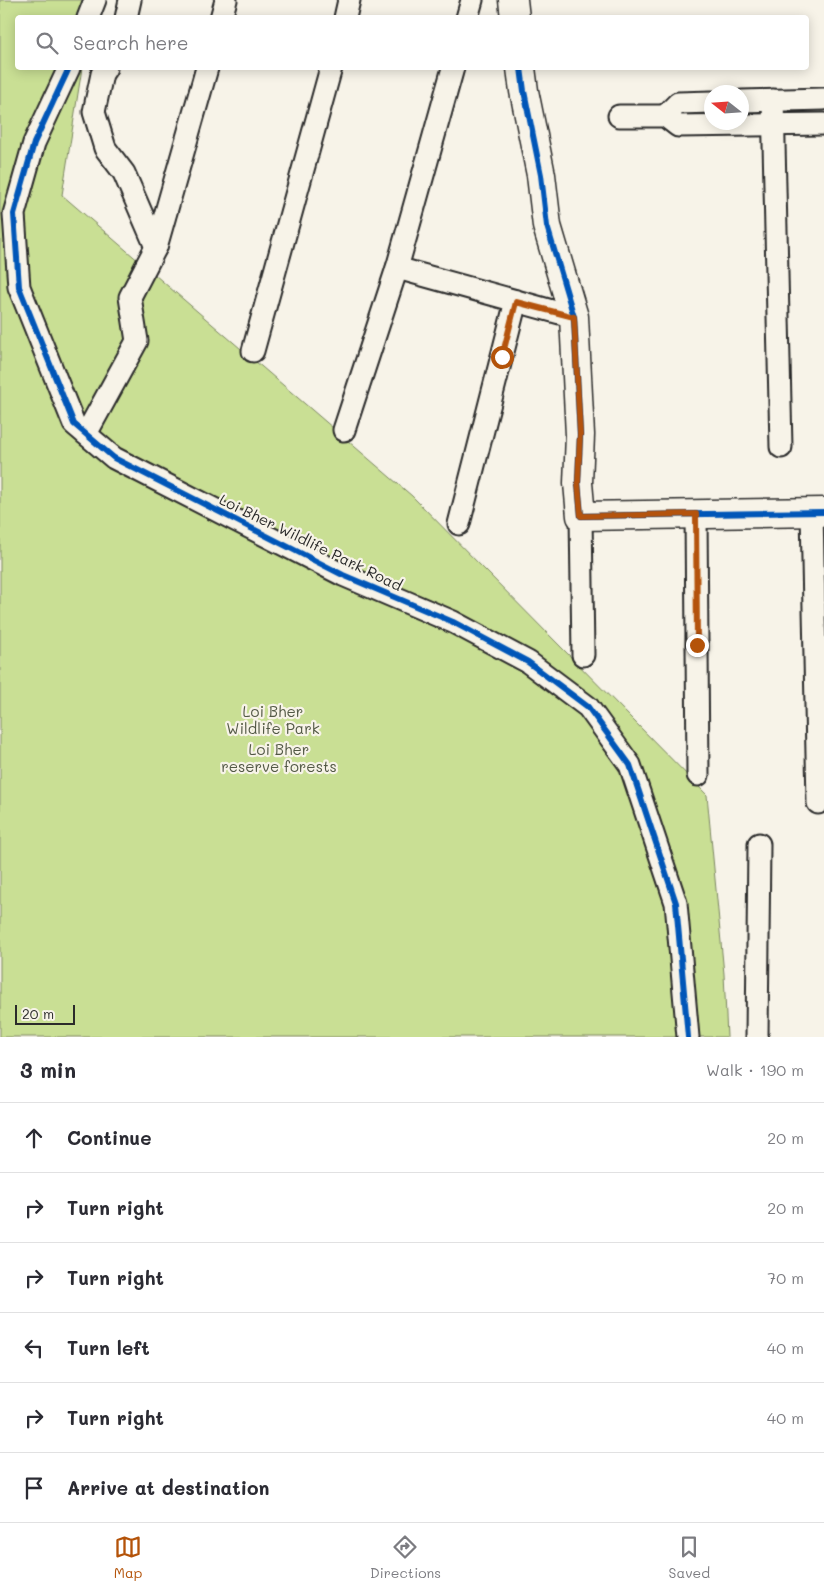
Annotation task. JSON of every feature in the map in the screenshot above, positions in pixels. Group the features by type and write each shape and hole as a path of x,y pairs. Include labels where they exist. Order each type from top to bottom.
{"street":[{"path":"89,15 95,0"},
{"path":"127,15 130,0"},
{"path":"222,15 226,0"},
{"path":"345,15 349,0"},
{"path":"468,15 472,0"},
{"path":"513,0 515,15"},
{"name":"Loi Bher Wildlife Park Road","path":"68,70 34,142 14,214 19,287 74,424 114,458 343,575 453,622 528,662 588,707 630,765 676,903 688,1037"},
{"path":"105,70 102,74 94,112 105,148 124,173 156,247"},
{"path":"86,434 137,341 130,297 156,247 206,70"},
{"path":"253,351 330,70"},
{"path":"344,430 397,268 452,70"},
{"path":"521,70 541,175 547,226 574,317 580,434 578,483 581,516 583,655"},
{"path":"749,101 824,99"},
{"path":"773,100 781,446"},
{"path":"666,116 678,102 704,102"},
{"path":"619,116 666,116 678,126 824,124"},
{"path":"397,268 574,317"},
{"path":"459,524 516,302"},
{"path":"581,516 818,512 818,803"},
{"path":"696,514 698,775"},
{"path":"757,1037 759,844"}],"green space":[{"name":"Loi Bher reserve forests","path":"0,0 93,0 90,15 15,15 15,70 82,70 62,195 412,496 707,795 724,974 727,1037 0,1037"}],"cycle path":[{"path":"68,70 34,143 14,214 19,287 74,424 114,458 343,575 453,622 528,662 588,707 630,765 676,903 688,1037"},
{"path":"521,70 541,175 547,226 574,317 580,435 578,483 581,516 824,512"}],"route":[{"path":"502,357 516,302 574,317 580,434 578,483 581,516 696,514 697,645"}],"park label":[{"name":"Loi Bher Wildlife Park","path":"273,720"}]}
